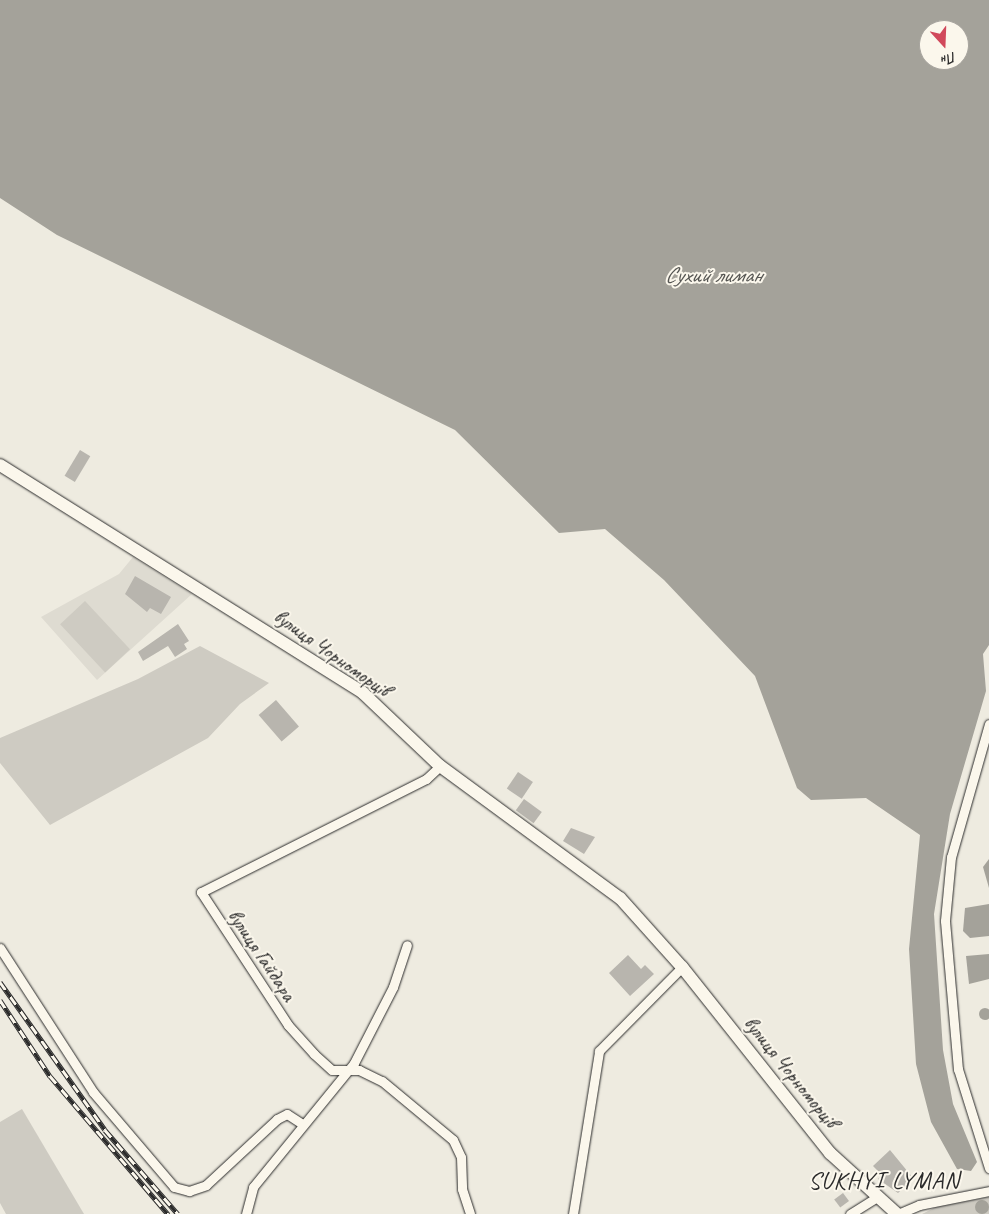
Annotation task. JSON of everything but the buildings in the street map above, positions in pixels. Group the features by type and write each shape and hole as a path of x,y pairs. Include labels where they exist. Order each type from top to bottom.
{"main road":[{"name":"вулиця Чорноморців","path":"0,465 363,693 440,766 620,898 682,966 792,1108 876,1197 898,1214"}],"street":[{"path":"989,724 951,857 945,921 958,1069 989,1168"},
{"name":"вулиця Гайдара","path":"440,766 426,779 201,892 288,1025 332,1070 346,1072 359,1070 382,1081 453,1140 461,1157 462,1189 470,1214"},
{"path":"246,1214 253,1187 295,1136 301,1123 346,1072 393,987 407,945"},
{"path":"0,948 93,1092 174,1187 189,1191 206,1185 277,1119 287,1114 301,1123"},
{"path":"573,1214 599,1051 682,966"},
{"path":"898,1214 919,1204 989,1191"},
{"path":"850,1214 876,1197"}],"shaded area":[{"path":"133,557 192,594 97,680 41,617 119,574"},
{"path":"85,601 130,649 105,672 60,624"},
{"path":"200,646 269,683 240,704 208,738 50,825 0,763 0,738 138,679"},
{"path":"22,1109 84,1214 6,1214 0,1203 0,1122"},
{"path":"989,1197 989,1214 922,1214 936,1207"}],"water":[{"name":"Сухий лиман","path":"0,0 989,0 989,645 983,654 986,691 950,814 934,914 943,1050 953,1104 977,1162 971,1171 957,1169 931,1122 916,1064 909,949 920,835 866,798 811,800 797,788 755,676 664,580 605,529 559,533 455,430 57,235 0,198"},
{"path":"989,859 989,888 983,867"},
{"path":"989,904 989,936 970,938 963,931 965,908"},
{"path":"989,954 989,979 969,984 966,956"},
{"path":"983,1008 987,1008 991,1014 987,1020 983,1020 979,1016 979,1012"},
{"path":"979,1200 985,1200 989,1207 985,1214 979,1214 975,1210 975,1204"}],"railway":[{"path":"0,982 105,1130 178,1214"},
{"path":"0,1000 50,1076 168,1214"}],"district":[{"name":"SUKHYI LYMAN","path":"884,1181"}]}
